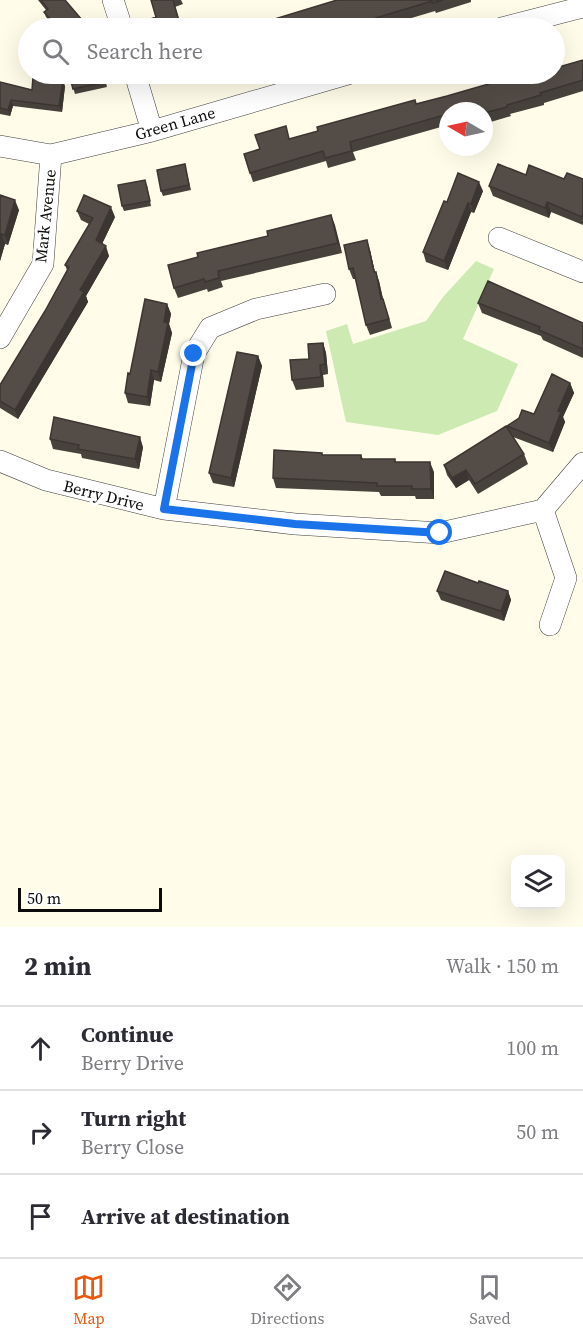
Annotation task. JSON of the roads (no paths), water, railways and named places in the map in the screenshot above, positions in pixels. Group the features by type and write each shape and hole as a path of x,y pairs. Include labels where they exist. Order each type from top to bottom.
{"street":[{"path":"113,0 119,18"},
{"path":"532,18 569,6"},
{"path":"138,84 152,131"},
{"name":"Green Lane","path":"0,146 51,155 152,131 314,84"},
{"name":"Mark Avenue","path":"0,338 43,264 51,155"},
{"path":"499,238 583,272"},
{"path":"164,509 194,354 210,328 256,309 325,294"},
{"name":"Berry Drive","path":"0,461 46,480 164,509 295,524 440,533 543,510"},
{"path":"550,625 567,578 543,510 583,463"}]}
